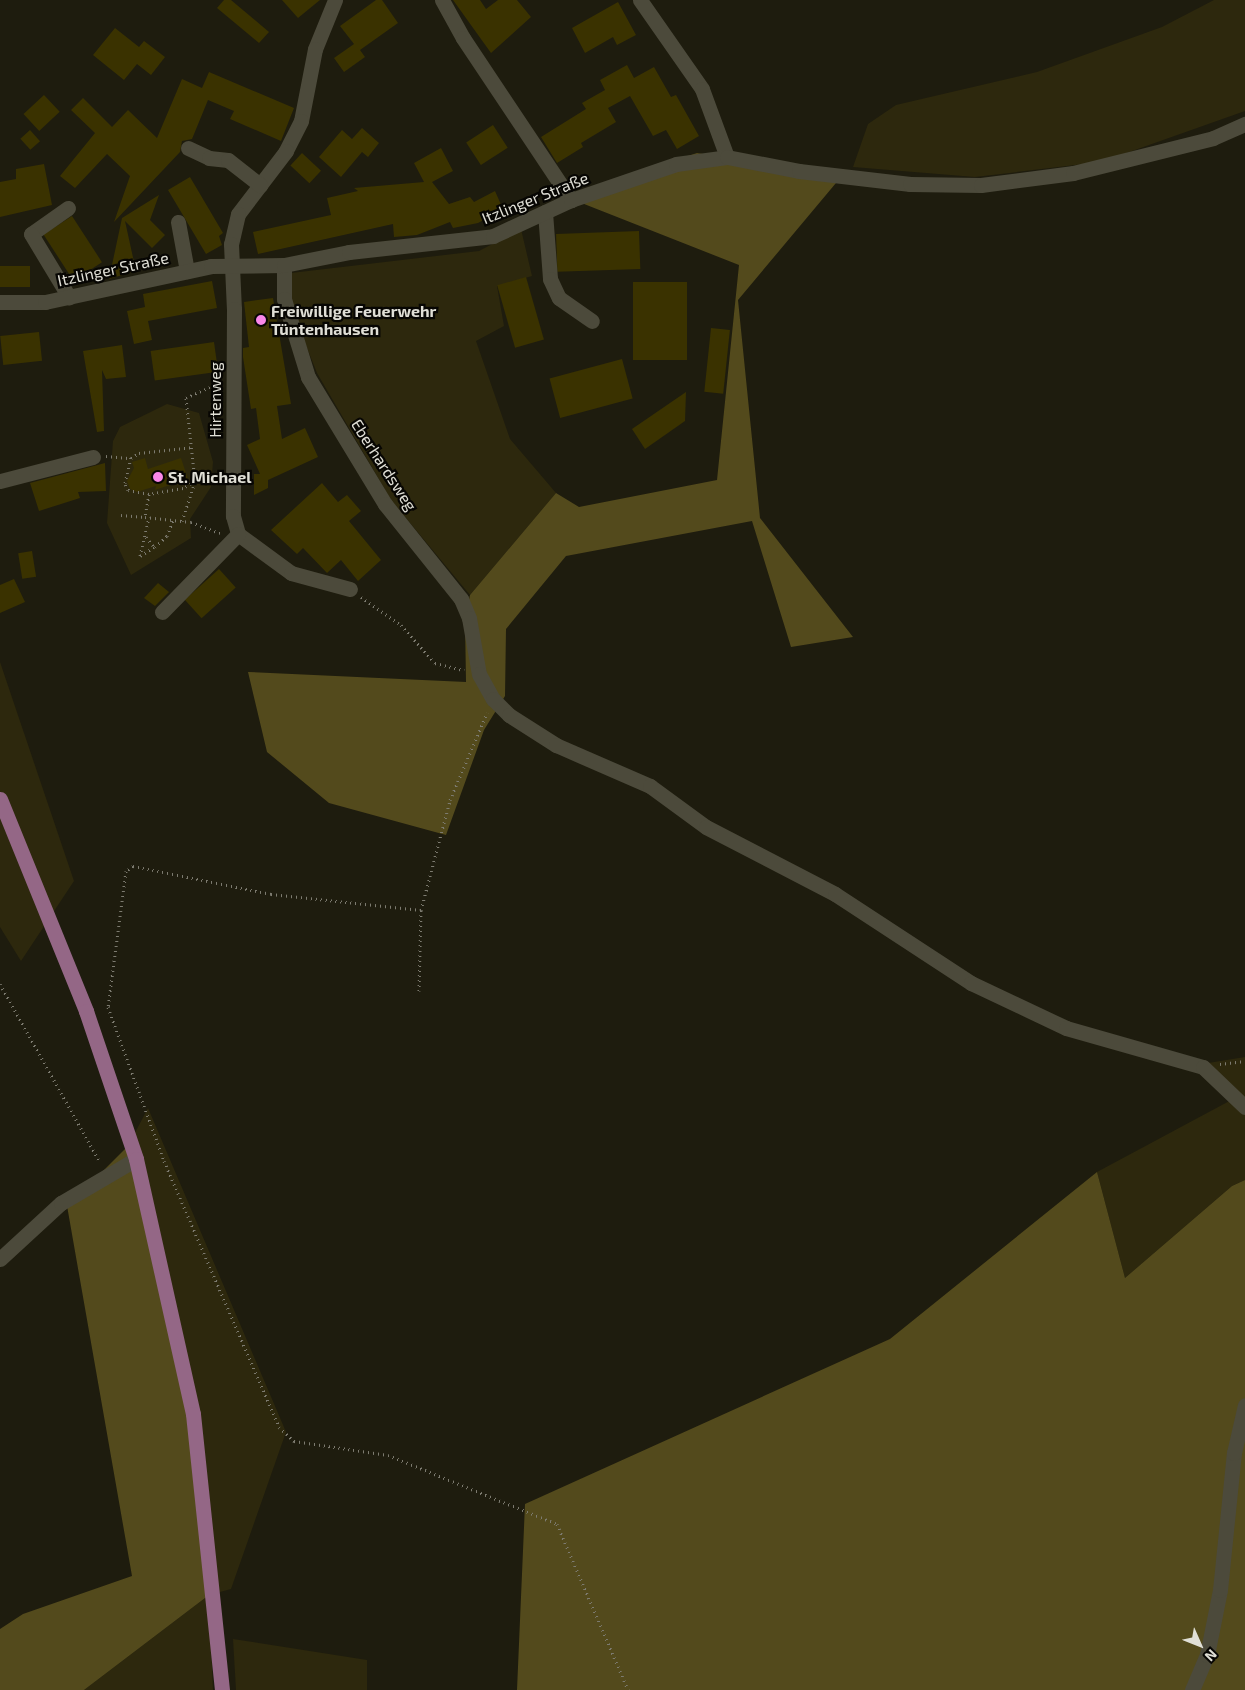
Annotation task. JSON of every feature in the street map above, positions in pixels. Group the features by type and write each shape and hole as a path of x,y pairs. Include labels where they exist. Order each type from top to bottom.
{"main road":[{"path":"0,799 86,1011 136,1159 193,1414 222,1690"}],"street":[{"path":"232,266 231,244 238,214 286,151 301,121 315,48 335,0"},
{"path":"442,0 463,38 571,200"},
{"path":"640,0 702,89 727,158"},
{"name":"Itzlinger Straße","path":"0,302 45,302 187,272 232,266 284,265 349,252 493,236 571,200 676,164 727,158 799,172 910,184 981,185 1073,174 1213,138 1245,124"},
{"path":"188,148 209,158 228,160 260,185"},
{"path":"68,208 31,234 69,297"},
{"path":"545,212 550,280 559,298 592,321"},
{"path":"178,222 187,272"},
{"name":"Eberhardsweg","path":"284,265 284,299 308,377 385,504 460,599 469,618 479,674 492,699"},
{"name":"Hirtenweg","path":"232,266 233,516 238,534"},
{"path":"0,481 93,457"},
{"path":"162,612 238,534 291,572 350,590"},
{"path":"492,699 524,728 650,786 706,827 828,890 971,983 1066,1028 1202,1067 1245,1107"},
{"path":"0,1258 61,1203 106,1174 136,1159"},
{"path":"1192,1690 1206,1655 1220,1590 1237,1429 1245,1405"}],"path":[{"path":"182,521 195,481 194,447 186,398 231,377"},
{"path":"93,457 131,458 139,454 194,447"},
{"path":"131,458 125,483 128,490 149,494 183,488 195,481"},
{"path":"149,494 146,537 140,556 167,536 173,520"},
{"path":"121,515 182,521 222,533"},
{"path":"146,537 154,547"},
{"path":"350,590 401,625 435,663 479,674"},
{"path":"419,991 421,910 450,800 492,699"},
{"path":"421,910 271,894 133,866 126,871 108,1007 164,1161 279,1427 294,1441 388,1455 557,1524 628,1690"},
{"path":"0,984 106,1174"}],"shaded area":[{"path":"1214,0 1245,0 1245,111 1101,162 975,177 853,167 868,124 896,105 1037,72 1162,27"},
{"path":"697,153 841,177 738,300 760,518 853,637 791,647 752,521 566,556 506,629 505,696 484,730 446,835 329,803 267,752 248,672 466,682 465,621 470,595 556,493 579,507 717,480 739,265 579,202 576,193"},
{"path":"521,229 532,276 497,286 504,326 476,341 510,439 556,493 470,595 391,500 317,373 289,303 291,273 479,251"},
{"path":"167,404 199,413 213,462 211,487 190,519 191,538 131,575 107,523 113,441 120,427"},
{"path":"0,662 74,881 21,961 0,927"},
{"path":"1245,1057 1245,1180 1232,1186 1125,1278 1097,1172 1235,1098 1202,1064"},
{"path":"148,1108 286,1432 231,1589 209,1595 128,1146"},
{"path":"128,1146 188,1414 209,1595 84,1690 0,1690 0,1629 23,1614 132,1576 66,1200 89,1185"},
{"path":"1097,1172 1125,1278 1232,1186 1245,1180 1245,1690 517,1690 525,1504 890,1339"},
{"path":"209,1595 213,1690 84,1690"},
{"path":"233,1639 367,1660 367,1690 236,1690"}],"building":[{"path":"224,0 231,0 269,32 259,43 217,8"},
{"path":"282,0 320,0 298,18"},
{"path":"376,0 382,0 398,23 360,50 365,57 344,72 334,58 354,44 340,26"},
{"path":"453,0 480,0 486,9 498,0 517,0 531,17 491,53"},
{"path":"618,2 636,35 617,45 613,37 585,53 572,28"},
{"path":"115,28 139,47 144,41 165,57 151,75 137,64 124,80 93,55"},
{"path":"627,65 634,78 654,67 671,97 676,95 699,136 677,149 666,130 653,136 630,96 608,108 616,122 581,143 583,147 557,163 541,137 586,109 582,103 605,90 600,80"},
{"path":"209,72 294,108 281,141 230,119 234,111 208,100 192,139 182,141 180,152 114,222 130,176 107,154 75,188 60,176 95,133 71,110 83,98 112,127 128,110 157,138 182,79 202,88"},
{"path":"44,95 60,112 39,131 24,114"},
{"path":"493,125 508,148 481,165 466,142"},
{"path":"362,128 379,143 368,157 362,152 341,177 319,157 342,130 352,139"},
{"path":"30,130 40,141 30,150 20,139"},
{"path":"441,148 453,171 432,182 449,204 470,197 474,202 495,191 503,209 478,223 453,228 450,222 417,235 394,237 393,224 258,254 253,232 331,215 327,198 358,191 354,188 424,182 414,163"},
{"path":"302,153 321,171 309,183 290,165"},
{"path":"44,164 52,205 0,217 0,182 16,179 16,169"},
{"path":"190,177 223,233 219,236 222,245 206,254 168,190"},
{"path":"159,195 150,220 165,235 152,248 125,221 136,271 109,279 122,218"},
{"path":"72,216 102,262 73,281 43,235"},
{"path":"639,231 640,269 557,272 556,234"},
{"path":"0,266 30,266 30,287 0,287"},
{"path":"526,277 544,339 515,348 497,285"},
{"path":"212,281 217,308 148,321 152,340 134,344 127,311 145,307 143,294"},
{"path":"633,282 687,282 687,360 633,360"},
{"path":"273,298 291,404 277,406 282,439 305,428 318,457 268,480 268,488 254,495 254,474 260,474 247,445 260,439 256,408 251,409 243,357 243,348 249,347 244,302"},
{"path":"711,328 730,330 723,394 704,392"},
{"path":"39,332 42,361 3,365 0,336"},
{"path":"214,342 218,372 155,381 151,351"},
{"path":"122,345 126,377 106,379 102,370 104,431 97,432 83,351"},
{"path":"622,359 633,399 560,418 550,378"},
{"path":"686,392 685,421 645,449 632,429"},
{"name":"St. Michael","path":"145,458 148,469 181,458 188,479 155,490 156,486 137,492 130,489 127,481 134,468 132,462"},
{"path":"105,463 106,491 78,492 80,498 39,511 30,483"},
{"path":"322,483 338,502 347,495 361,511 349,521 381,560 358,581 341,560 327,573 303,548 297,554 271,530"},
{"path":"32,551 36,577 22,579 18,553"},
{"path":"219,569 236,588 202,618 185,600"},
{"path":"14,579 25,602 0,613 0,585"},
{"path":"158,583 169,592 155,606 144,598"}],"place":[{"name":"Freiwillige Feuerwehr Tüntenhausen","path":"261,320"},
{"name":"St. Michael","path":"158,477"}]}
